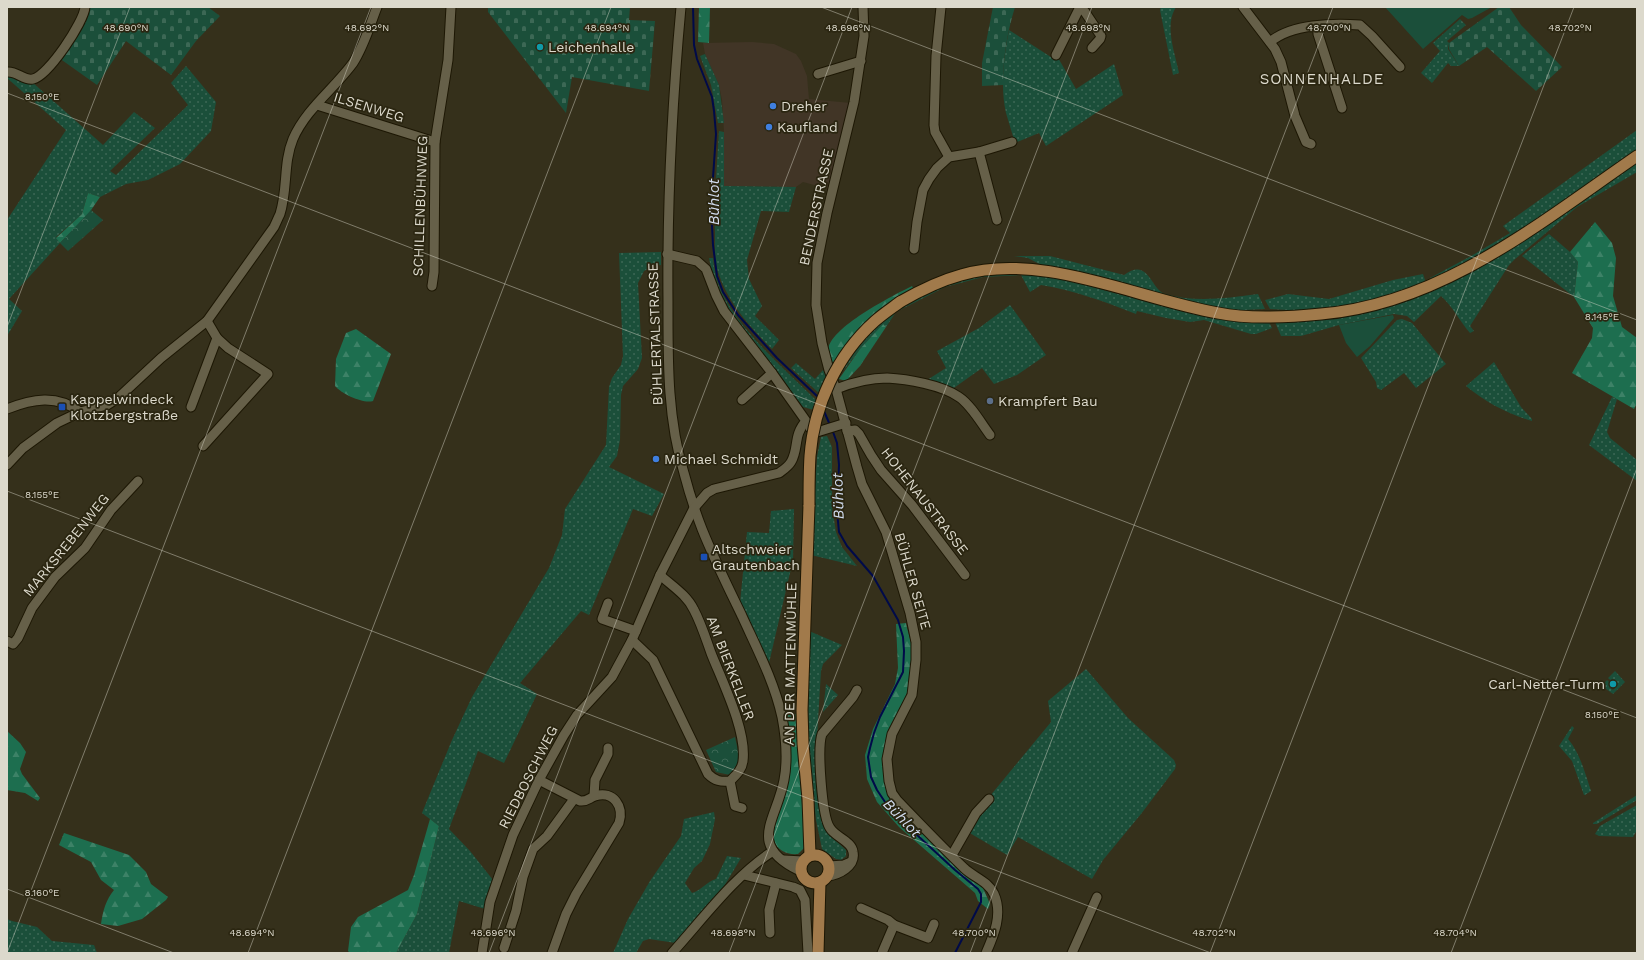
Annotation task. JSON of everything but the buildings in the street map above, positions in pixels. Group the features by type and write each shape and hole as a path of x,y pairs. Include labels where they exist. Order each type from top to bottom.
{"main road":[{"name":"AN DER MATTENMÜHLE","path":"808,861 813,817 808,799 803,744 802,710 810,456 813,435 821,403 832,378 841,361 875,321 900,302 942,281 962,274 989,270 1038,269 1219,314 1246,316 1295,316 1339,312 1375,304 1401,296 1464,270 1526,232 1637,156"},
{"path":"818,953 822,877 827,861 808,861 802,876 822,877"}],"street":[{"path":"7,72 15,72 31,80 42,74 54,61 78,27 85,7"},
{"path":"7,465 23,448 57,423 80,412 106,405 118,398 161,358 207,321 274,227 280,213 287,155 293,139 310,112 318,105 353,62 377,7"},
{"name":"SCHILLENBÜHNWEG","path":"432,286 434,272 435,142 448,60 452,7"},
{"name":"BÜHLERTALSTRASSE","path":"681,7 672,144 667,254 669,388 679,454 694,508 701,528 775,689 782,714 786,739 786,761 782,789 768,834 773,851"},
{"name":"BENDERSTRASSE","path":"822,343 816,305 816,263 854,102 864,36 863,7"},
{"path":"941,7 936,56 934,125 935,132 949,157"},
{"path":"1056,55 1080,7 1101,36 1092,48"},
{"path":"1243,7 1270,42 1281,62 1295,116 1306,142 1311,144"},
{"path":"1270,42 1278,35 1302,27 1360,25 1400,67"},
{"path":"1318,26 1318,34 1342,108"},
{"path":"818,74 861,61"},
{"name":"ILSENWEG","path":"318,105 435,142"},
{"path":"914,249 923,190 928,179 949,157 979,152 1012,142"},
{"path":"979,152 996,220"},
{"path":"667,254 697,261 706,269 716,296 724,310 772,373 808,424 817,432 831,428 846,427"},
{"path":"203,446 268,374 228,348 217,338 207,321"},
{"path":"191,407 217,338"},
{"name":"BÜHLER SEITE","path":"822,343 862,484 886,532 910,612 916,642 916,660 912,695 892,734 886,759 892,793 896,800 952,855 965,870 988,886 994,894 997,907 997,923 994,935 986,953"},
{"path":"742,400 772,373"},
{"path":"836,389 850,383 887,378 937,388 959,397 965,402 990,435"},
{"path":"7,409 20,404 45,400 67,403 80,412"},
{"name":"RIEDBOSCHWEG","path":"482,953 490,902 513,835 539,780 577,715 612,677 632,640 660,576 694,508 707,493 714,489 779,473 792,461 797,436 801,426 808,424"},
{"name":"HOHENAUSTRASSE","path":"846,427 856,430 881,470 912,505 965,575"},
{"name":"MARKSREBENWEG","path":"7,640 13,644 18,638 32,608 55,577 84,548 111,510 138,481"},
{"path":"682,532 701,528"},
{"name":"AM BIERKELLER","path":"660,576 682,594 694,610 736,719 742,740 743,760 742,767 737,775 730,781"},
{"path":"608,603 602,618 636,631"},
{"path":"632,640 653,660 708,774 718,781 730,781 735,806 742,808"},
{"path":"822,877 841,873 848,867 854,852 852,848 831,830 825,817 820,745 822,734 853,697 857,690"},
{"path":"594,796 593,789 595,780 608,754 608,748"},
{"path":"539,780 574,799 585,802 594,796 607,796 618,802 620,808 620,819 576,894 566,914 552,953"},
{"path":"504,948 533,849 547,836 574,799"},
{"path":"952,855 976,813 989,799"},
{"path":"672,953 758,860 773,851 782,860 808,861"},
{"path":"744,875 800,890 804,896 808,953"},
{"path":"770,933 769,910 776,883"},
{"path":"1072,953 1097,897"},
{"path":"861,908 888,920 894,925 928,938 934,924"},
{"path":"882,953 894,925"}],"shaded area":[{"path":"752,42 774,44 796,54 801,61 807,76 809,99 851,103 829,189 803,182 796,187 724,186 724,132 722,100 719,85 705,54 703,43"}],"green space":[{"path":"88,7 208,7 220,16 196,41 171,75 126,41 97,85 59,58"},
{"path":"488,7 630,7 629,20 655,21 649,91 572,77 566,113 488,12"},
{"path":"699,7 710,7 709,43 698,42"},
{"path":"993,7 1015,7 1006,46 1003,85 982,86 982,63"},
{"path":"1161,7 1176,7 1171,22 1171,31 1173,48 1179,73 1173,75 1160,10"},
{"path":"1385,7 1492,7 1472,18 1468,19 1462,15 1423,49"},
{"path":"1499,7 1509,7 1521,25 1562,67 1536,91 1487,47 1459,66 1449,49 1449,43"},
{"path":"1460,19 1466,25 1447,41 1449,43 1448,49 1459,66 1451,66 1448,63 1432,83 1421,73 1440,51 1433,43"},
{"path":"1009,30 1054,59 1057,56 1076,89 1114,64 1123,95 1046,146 1039,133 1015,143 1006,113 1003,93 1004,61"},
{"path":"705,54 719,85 724,123 718,123 711,85 700,56"},
{"path":"186,66 216,102 211,131 180,164 148,180 126,184 100,197 88,193 82,214 56,237 60,243 9,299 22,311 7,336 7,220 66,130 7,78 7,74 32,82 103,145 134,112 155,128 110,171 116,175 188,105 171,83"},
{"path":"1637,130 1637,151 1526,227 1484,253 1432,280 1430,278 1510,233 1503,226"},
{"path":"719,131 724,132 724,186 796,187 789,212 761,211 747,260 749,279 762,306 755,316 779,340 772,349 740,314 722,283 718,272 715,252 715,207"},
{"path":"1637,161 1637,172 1577,207 1509,265 1470,326 1474,331 1470,333 1441,296 1414,322 1407,316 1394,314 1339,325 1301,336 1281,336 1275,322 1420,293"},
{"path":"88,193 100,197 87,216 60,243 56,238 82,214"},
{"path":"91,210 103,220 68,251 60,243"},
{"path":"1595,222 1612,243 1616,258 1613,296 1622,327 1637,338 1637,403 1634,409 1572,373 1592,338 1593,328 1574,297 1578,262 1570,252"},
{"path":"1549,234 1570,252 1578,262 1574,297 1522,256"},
{"path":"661,252 661,265 653,266 644,271 638,283 642,358 638,369 623,386 621,395 620,440 617,456 609,467 664,494 652,516 633,509 589,615 581,611 520,683 537,694 504,763 478,751 449,829 470,851 493,880 485,909 459,901 449,953 396,953 417,914 439,826 422,813 452,740 472,697 549,568 562,535 565,509 606,445 609,387 612,378 621,365 623,356 619,253"},
{"path":"1014,256 1050,256 1124,275 1132,270 1139,270 1148,276 1160,291 1177,297 1212,299 1258,294 1265,309 1244,310 1244,312 1224,310 1045,267 1028,258"},
{"path":"709,258 713,258 715,273 720,288 738,319 763,348 817,401 814,410 803,407 736,320 722,297 712,272"},
{"path":"1000,273 1041,274 1181,311 1220,318 1250,320 1250,322 1269,322 1272,328 1256,334 1251,334 1204,320 1190,322 1137,311 1136,314 1089,297 1053,287 1041,285 1030,292 1021,275 983,277 945,287 896,312 886,327 883,324 860,349 844,370 842,369 865,338 882,321 903,304 951,282"},
{"path":"1423,274 1425,280 1423,283 1396,294 1344,307 1289,312 1288,310 1270,309 1265,300 1288,294 1329,299 1393,280"},
{"path":"912,286 913,288 895,298 886,307 834,365 828,351 831,342 839,332 863,313"},
{"path":"1010,305 1046,355 1017,375 994,384 982,368 951,390 924,382 946,368 937,351 979,328"},
{"path":"1393,315 1394,318 1370,346 1357,357 1346,343 1339,325"},
{"path":"1402,319 1412,323 1446,364 1416,388 1404,373 1381,390 1377,388 1376,382 1361,358 1397,320"},
{"path":"883,324 886,327 860,366 846,381 839,379 860,349"},
{"path":"356,329 391,354 373,401 369,402 353,398 335,386 336,359 346,333"},
{"path":"1494,362 1521,407 1532,419 1532,421 1497,407 1466,386"},
{"path":"796,363 815,379 823,370 828,377 820,394 791,368"},
{"path":"1612,397 1617,399 1607,432 1610,438 1637,460 1637,481 1589,445"},
{"path":"827,436 832,447 832,507 836,532 842,547 857,566 811,555 817,457 821,437"},
{"path":"794,509 793,560 769,663 740,603 747,532 769,533 771,511"},
{"path":"906,623 911,644 911,672 905,699 885,743 883,760 887,786 893,803 983,888 990,904 988,909 978,901 975,893 899,827 877,802 867,779 865,755 873,729 895,684 898,668 896,624"},
{"path":"809,631 842,645 823,664 821,671 817,738 824,824 828,834 846,850 846,856 841,860 836,859 822,849 816,820 807,727"},
{"path":"1086,669 1128,718 1174,760 1176,765 1175,769 1141,814 1103,860 1092,879 1018,837 1007,855 968,832 976,813 1051,722 1048,701"},
{"path":"1615,671 1625,682 1613,694 1602,686 1607,680 1611,684 1609,687 1613,690 1617,686 1608,678"},
{"path":"826,684 838,695 823,712"},
{"path":"798,714 797,742 805,843 804,848 798,854 794,854 780,850 775,844 774,834 787,789 790,766 789,732 786,715"},
{"path":"1572,726 1574,728 1568,739 1579,757 1591,791 1585,795 1572,761 1559,746"},
{"path":"7,731 20,743 26,752 20,769 40,798 38,801 25,793 7,790"},
{"path":"735,737 740,760 730,775 716,772 706,750"},
{"path":"1637,795 1637,800 1597,824 1593,824 1593,823"},
{"path":"1637,805 1637,830 1633,837 1599,836 1595,834 1600,826"},
{"path":"714,812 715,819 710,844 702,861 694,868 685,883 692,893 695,892 716,879 727,856 741,858 723,888 676,943 649,939 643,941 636,953 613,953 628,919 650,881 681,836 684,819"},
{"path":"430,819 439,826 417,914 396,953 350,953 348,951 351,927 358,917 408,890 414,875"},
{"path":"64,833 129,855 146,872 151,884 168,897 142,919 118,926 101,924 105,906 114,890 101,880 91,862 59,845"},
{"path":"7,919 37,927 52,941 94,945 97,953 7,953"}],"waterway":[{"name":"Bühlot","path":"693,7 694,45 697,59 712,97 714,111 716,134 711,207 713,245 717,276 723,292 738,315 777,358 819,398"},
{"name":"Bühlot","path":"823,409 830,425"},
{"name":"Bühlot","path":"832,429 837,443 839,465 837,511 839,532 847,546 873,576 898,620 903,637 903,672 880,717 874,733 868,757 871,777 877,790 891,811 955,870 978,889 981,894 981,902 955,953"}],"place":[{"name":"Leichenhalle","path":"540,47"},
{"name":"Dreher","path":"773,106"},
{"name":"Kaufland","path":"769,127"},
{"name":"Krampfert Bau","path":"990,401"},
{"name":"Kappelwindeck Klotzbergstraße","path":"62,407"},
{"name":"Michael Schmidt","path":"656,459"},
{"name":"Altschweier Grautenbach","path":"704,557"},
{"name":"Carl-Netter-Turm","path":"1613,684"}],"district":[{"name":"SONNENHALDE","path":"1322,79"}]}
